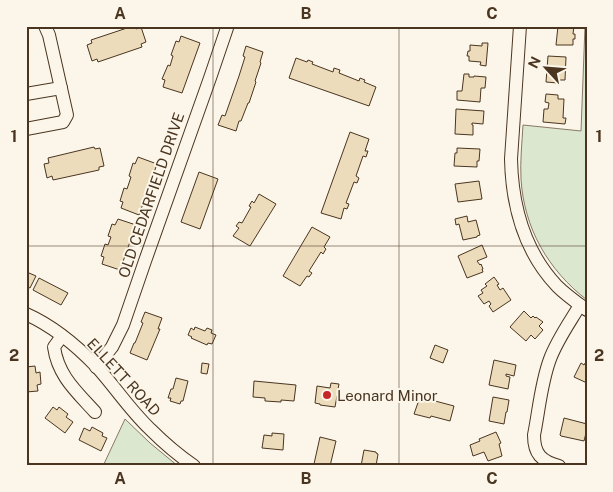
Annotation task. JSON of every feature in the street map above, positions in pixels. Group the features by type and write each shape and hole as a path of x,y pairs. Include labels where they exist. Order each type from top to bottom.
{"street":[{"path":"26,129 63,122 67,115 46,26"},
{"path":"520,26 511,158 511,180 514,197 523,230 540,263 557,286 583,307 554,348 550,358 544,378 534,435 536,451 540,456 545,461 559,466"},
{"name":"OLD CEDARFIELD DRIVE","path":"96,367 112,347 124,325 227,28"},
{"path":"26,94 60,88"},
{"name":"ELLETT ROAD","path":"26,314 43,322 62,336 96,367 149,429 194,466"},
{"path":"62,336 54,347 55,356 65,378 95,412"}],"green space":[{"path":"585,26 587,26 587,300 561,275 540,247 527,214 521,179 523,125 581,131"},
{"path":"125,419 150,443 178,466 103,466"}],"building":[{"path":"136,26 136,29 141,27 146,42 141,44 142,47 98,62 97,59 92,61 87,45 92,43 91,40"},
{"path":"558,26 574,26 573,34 575,34 575,39 573,39 573,45 556,45"},
{"path":"181,36 200,43 182,93 163,87 165,80 162,79 168,65 170,66 173,56 171,55 176,41 179,42"},
{"path":"482,43 488,43 486,66 480,65 481,62 469,61 469,56 467,56 468,51 470,51 470,45 482,46"},
{"path":"246,46 263,52 249,103 236,131 218,125 222,115 225,116 245,57 243,56"},
{"path":"548,56 566,57 565,80 558,80 558,83 546,82"},
{"path":"296,58 307,62 308,60 313,62 312,64 333,72 334,68 340,70 339,73 359,81 360,78 365,80 364,82 376,87 369,106 289,78"},
{"path":"464,74 469,74 469,77 486,77 485,88 481,88 480,102 457,100 457,91 462,91"},
{"path":"546,94 558,95 558,99 564,99 563,118 566,118 565,124 543,122 544,109 548,109 549,103 545,102"},
{"path":"456,109 484,111 483,124 472,123 473,135 455,134"},
{"path":"350,132 369,139 365,151 368,151 366,157 363,156 356,176 359,178 357,183 354,182 346,203 349,204 347,209 344,208 341,219 321,213"},
{"path":"94,147 95,149 100,148 104,166 99,167 99,170 53,180 52,176 47,178 44,164 49,163 48,158"},
{"path":"457,148 480,149 477,167 454,166"},
{"path":"138,157 157,164 139,215 121,208 123,202 120,201 124,188 127,189 133,163 135,164"},
{"path":"199,172 218,179 200,229 181,222"},
{"path":"479,181 482,199 458,202 455,184"},
{"path":"259,194 276,204 250,246 233,236 239,228 236,226 239,222 242,223 251,207 249,206 252,201 254,203"},
{"path":"467,216 468,222 476,220 480,235 463,240 459,224 456,225 455,219"},
{"path":"118,219 136,225 120,270 102,264 104,257 101,256 105,244 108,245 111,237 108,236 112,224 115,225"},
{"path":"312,227 330,237 324,247 326,249 323,254 321,252 309,271 312,273 309,277 307,276 300,286 283,276"},
{"path":"482,245 487,257 477,261 481,264 483,272 467,278 458,256"},
{"path":"29,273 36,276 30,288 26,286 26,277"},
{"path":"494,277 499,284 497,285 500,290 503,288 511,300 493,312 489,306 491,304 489,301 484,304 478,296 483,293 481,290 487,286 485,284"},
{"path":"39,278 68,293 61,305 33,290"},
{"path":"524,311 531,318 533,316 536,317 543,322 539,326 543,330 535,339 531,335 526,341 510,327"},
{"path":"145,312 162,318 158,329 160,329 147,360 130,353 143,323 141,322"},
{"path":"195,327 205,331 207,328 212,330 211,333 216,335 212,344 208,343 207,345 188,335 191,328 194,330"},
{"path":"435,345 448,350 443,363 430,358"},
{"path":"494,360 516,365 514,376 506,374 506,376 510,377 508,389 489,385"},
{"path":"587,360 587,383 574,377 581,363 584,365"},
{"path":"202,363 209,364 207,374 201,373"},
{"path":"35,366 36,373 40,372 41,384 37,385 38,391 26,392 26,367"},
{"path":"176,378 188,381 183,401 180,404 170,401 171,398 168,398"},
{"path":"254,381 296,385 294,401 265,401 265,398 253,397"},
{"name":"Leonard Minor","path":"331,383 339,384 340,394 337,396 335,407 315,403 317,386 330,388"},
{"path":"420,397 454,406 450,421 414,414"},
{"path":"493,397 509,400 504,424 489,421"},
{"path":"53,407 57,410 59,407 68,414 66,417 73,422 65,433 45,418"},
{"path":"564,418 587,424 584,441 560,435"},
{"path":"92,427 103,433 102,436 107,438 101,451 79,440 84,428 90,431"},
{"path":"496,432 501,443 499,444 502,456 488,461 484,452 473,456 470,445"},
{"path":"272,433 284,434 283,450 262,448 264,435 272,436"},
{"path":"320,437 336,441 330,466 314,464"},
{"path":"364,450 378,454 376,466 361,466"}],"waterway":[{"path":"26,461 31,466"}],"place":[{"name":"Leonard Minor","path":"327,395"}]}
